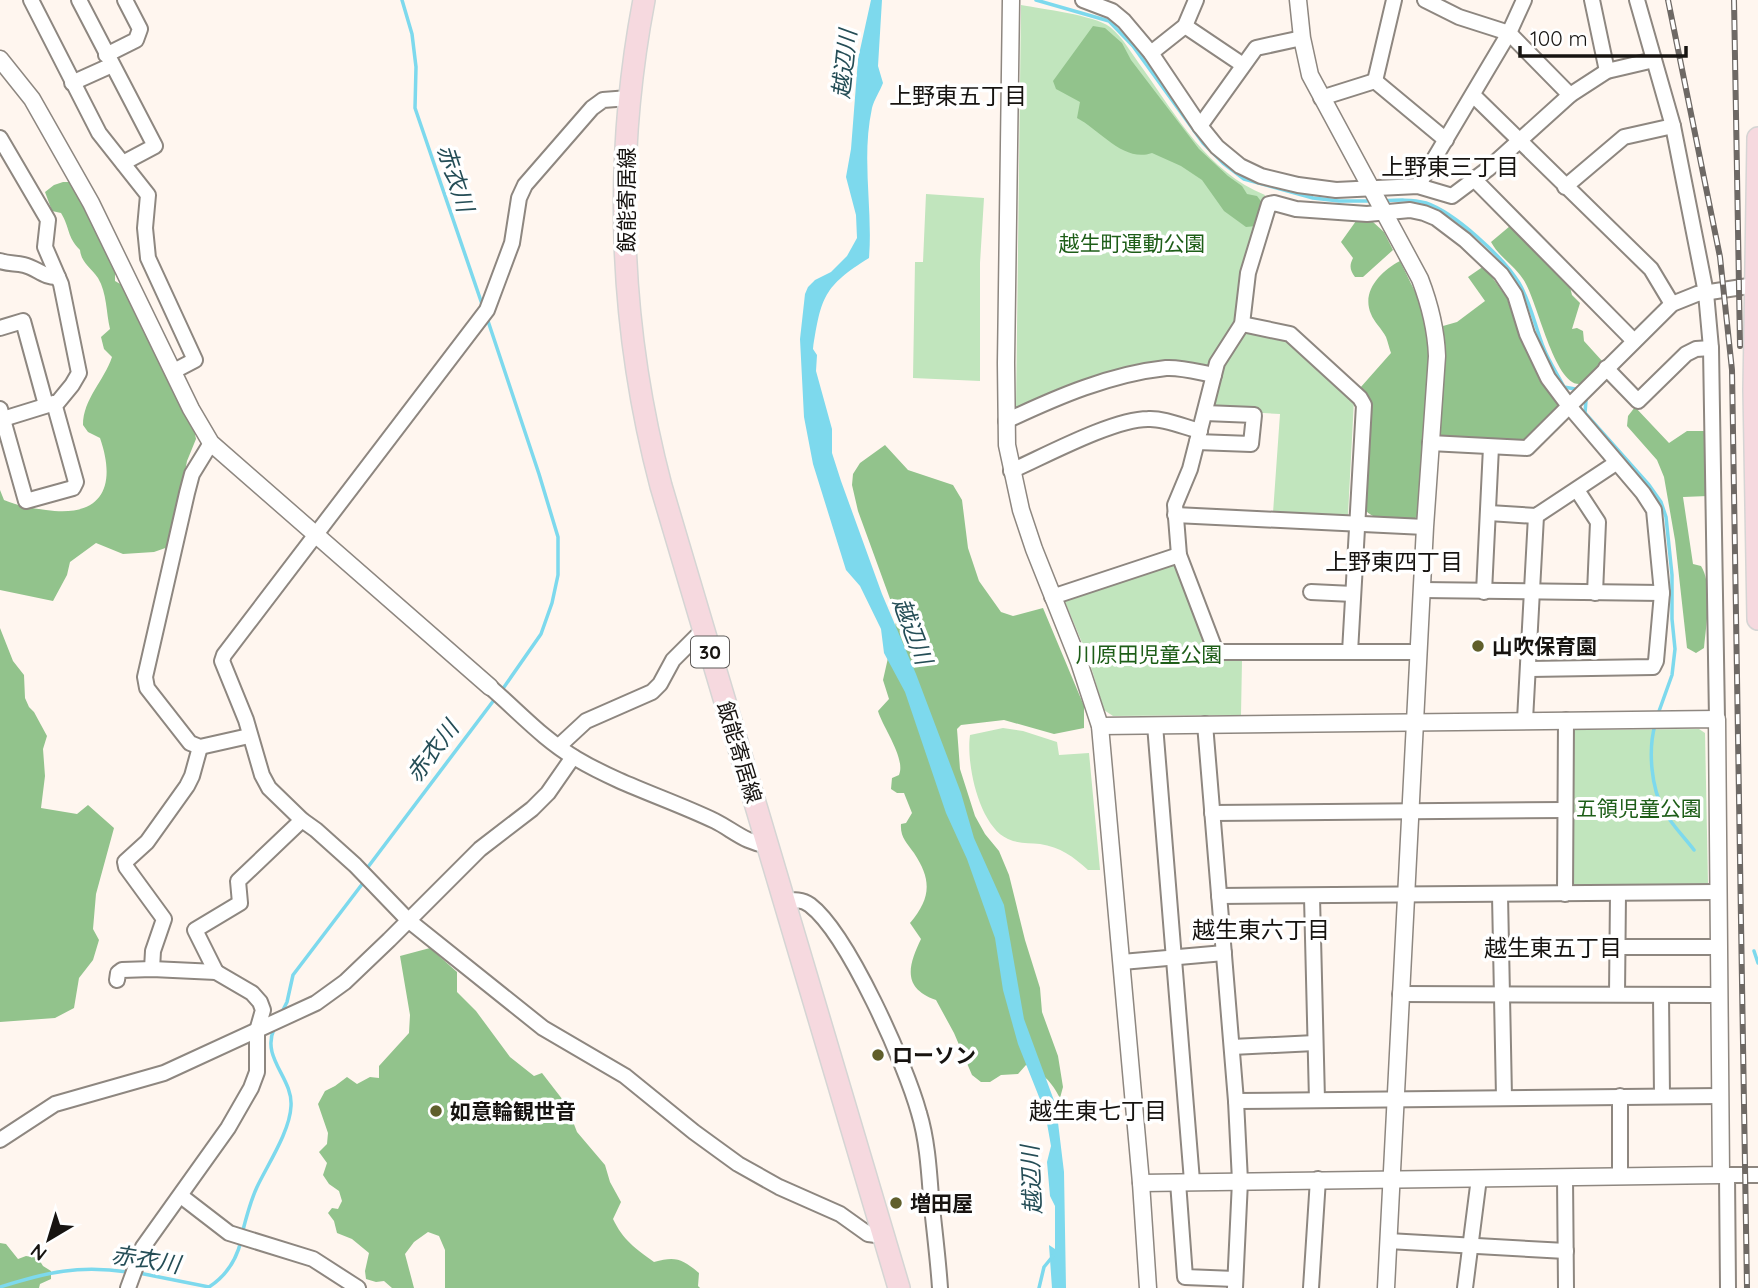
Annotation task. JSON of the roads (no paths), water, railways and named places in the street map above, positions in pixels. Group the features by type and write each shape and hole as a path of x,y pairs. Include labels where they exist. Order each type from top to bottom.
{"main road":[{"name":"飯能寄居線","path":"645,0 629,98 624,216 632,342 655,462 899,1288"},
{"path":"1758,138 1758,619"}],"street":[{"path":"31,0 99,133 148,195 145,228 148,258 195,360 174,371"},
{"path":"79,0 155,146 122,163"},
{"path":"72,83 136,40 140,29 125,0"},
{"path":"1083,0 1118,16 1151,53 1200,126 1234,162 1261,176 1297,185 1336,190 1436,218 1465,240 1501,274 1515,295 1527,334 1548,378 1572,403 1616,463 1643,492 1654,510 1662,593 1656,661 1653,667 1530,669"},
{"path":"1151,53 1185,26 1196,0"},
{"path":"1298,0 1310,75 1420,279 1432,308 1436,332 1437,356 1425,527 1386,1288"},
{"path":"1375,81 1394,0"},
{"path":"1425,0 1459,17 1509,33 1570,95"},
{"path":"1418,186 1509,33 1524,0"},
{"path":"1592,0 1607,71"},
{"path":"1637,0 1673,126 1706,293 1711,348 1720,1096 1728,1288"},
{"path":"1011,3 1006,421 1011,471 1025,523 1079,662 1100,726 1148,1288"},
{"path":"1185,26 1242,65"},
{"path":"1200,126 1256,48 1302,38"},
{"path":"0,59 32,99 91,203 191,409 211,443 573,757 664,801 715,821 753,843 768,845"},
{"path":"1419,652 1216,652 1179,555 1175,505 1199,436 1217,363 1242,324 1248,273 1269,204 1355,214 1376,200 1418,186 1452,196 1570,95 1607,71 1654,60"},
{"path":"1321,98 1375,81"},
{"path":"1375,81 1446,140"},
{"path":"1473,95 1564,187 1614,231 1651,269 1672,304"},
{"path":"629,98 603,100 592,108 525,186 519,198 512,243 487,310 315,533 222,661 269,788 355,865 408,920 543,1028 625,1076 738,1164 779,1187 840,1214 868,1234 884,1236"},
{"path":"1564,187 1624,137 1673,126"},
{"path":"0,138 48,220 45,247 58,277 79,373 66,394 50,404 1,414 26,501 73,488 76,482 50,404 23,321 0,328"},
{"path":"0,169 14,160"},
{"path":"1474,179 1634,341"},
{"path":"4,266 23,265 48,277 58,277"},
{"path":"1430,443 1527,448 1672,304 1756,274"},
{"path":"1242,324 1290,334 1360,398 1364,405 1350,652"},
{"path":"1606,368 1638,401 1686,354 1696,349 1711,348"},
{"path":"1006,421 1057,397 1138,374 1167,368 1214,375"},
{"path":"1011,471 1110,428 1151,418 1199,436 1251,444 1254,415 1205,413"},
{"path":"211,443 192,474 145,677 147,688 190,743 200,747 249,736"},
{"path":"1483,592 1491,447"},
{"path":"1489,513 1536,516 1616,463"},
{"path":"1577,490 1598,522 1595,593"},
{"path":"1175,515 1425,527"},
{"path":"1525,720 1530,669 1536,516"},
{"path":"1052,597 1179,555"},
{"path":"1422,590 1662,593"},
{"path":"1311,592 1353,594"},
{"path":"559,746 586,721 652,692 660,684 673,660 704,629"},
{"path":"1100,726 1717,719"},
{"path":"1565,894 1566,720"},
{"path":"1155,725 1174,957 1185,1182 1185,1277 1235,1283 1240,1181 1236,1101 1205,724"},
{"path":"152,969 153,951 164,919 125,862 147,842 187,786 200,747"},
{"path":"0,1140 55,1104 164,1073 316,1003 345,982 480,849 548,793 573,757"},
{"path":"1212,813 1564,810"},
{"path":"216,972 195,930 240,903 238,881 302,820"},
{"path":"1219,896 1717,892"},
{"path":"1617,994 1618,894"},
{"path":"1500,895 1504,1097"},
{"path":"1312,897 1317,1100"},
{"path":"785,901 800,900 809,904 828,925 860,974 902,1068 920,1114 929,1170 940,1288"},
{"path":"1618,947 1718,947"},
{"path":"1122,962 1224,953"},
{"path":"117,980 118,973 122,970 216,972 242,985 260,1002 263,1010 257,1031 258,1065 251,1088 228,1128 143,1247 128,1288"},
{"path":"1400,994 1719,995"},
{"path":"1661,995 1662,1096"},
{"path":"1232,1047 1315,1043"},
{"path":"1620,1096 1620,1176"},
{"path":"1236,1101 1720,1096"},
{"path":"1141,1183 1758,1175"},
{"path":"1565,1177 1566,1288"},
{"path":"1465,1288 1479,1178"},
{"path":"1311,1288 1318,1179"},
{"path":"181,1196 229,1233 313,1259 358,1288"},
{"path":"1388,1241 1566,1251"}],"water":[{"path":"871,0 882,0 878,66 883,83 873,105 867,146 869,258 842,277 827,294 822,305 813,349 817,355 816,371 832,429 832,453 841,481 882,594 961,793 974,838 1004,905 1024,1019 1056,1106 1064,1172 1066,1288 1052,1288 1049,1245 1055,1249 1055,1206 1050,1196 1047,1162 1051,1146 1045,1112 1018,1044 1003,990 995,938 967,859 946,813 905,692 884,653 881,629 860,586 846,570 813,464 804,417 800,339 805,294 815,280 831,272 847,256 857,238 856,215 846,177 851,149 858,59"}],"waterway":[{"name":"赤衣川","path":"402,0 412,34 416,67 415,108 483,307"},
{"path":"1036,0 1109,21 1133,46 1203,143 1244,179 1313,198 1372,201"},
{"path":"1383,201 1410,200 1438,208 1490,249 1519,283 1546,354 1564,387 1578,392"},
{"name":"赤衣川","path":"487,318 558,537 558,575 541,634 502,690"},
{"path":"1583,397 1586,400 1585,413 1649,485 1661,502 1666,517 1675,649 1672,675 1658,714"},
{"name":"赤衣川","path":"365,871 497,696"},
{"path":"1655,725 1651,757 1656,791 1667,816 1694,850"},
{"name":"赤衣川","path":"282,1012 293,975 363,883 361,878"},
{"path":"1754,951 1758,963"},
{"name":"赤衣川","path":"242,1234 248,1210 283,1137 290,1116 290,1096 271,1049 274,1029"},
{"name":"赤衣川","path":"139,1273 209,1287 230,1267 241,1241"},
{"path":"1039,1288 1044,1267 1053,1256"},
{"name":"赤衣川","path":"0,1287 63,1271 94,1269 128,1272"}],"railway":[{"path":"1668,0 1720,257 1732,370 1747,1288"},
{"path":"1734,0 1740,346"}],"place":[{"name":"山吹保育園","path":"1478,646"},
{"name":"ローソン","path":"878,1055"},
{"name":"如意輪観世音","path":"436,1111"},
{"name":"増田屋","path":"896,1203"}],"district":[{"name":"上野東五丁目","path":"958,95"},
{"name":"上野東三丁目","path":"1450,166"},
{"name":"上野東四丁目","path":"1394,561"},
{"name":"越生東六丁目","path":"1261,929"},
{"name":"越生東五丁目","path":"1553,947"},
{"name":"越生東七丁目","path":"1098,1110"}],"water label":[{"name":"越辺川","path":"844,64"},
{"name":"越辺川","path":"913,631"},
{"name":"越辺川","path":"1031,1180"}],"park label":[{"name":"越生町運動公園","path":"1132,243"},
{"name":"川原田児童公園","path":"1149,654"},
{"name":"五領児童公園","path":"1639,808"}]}
